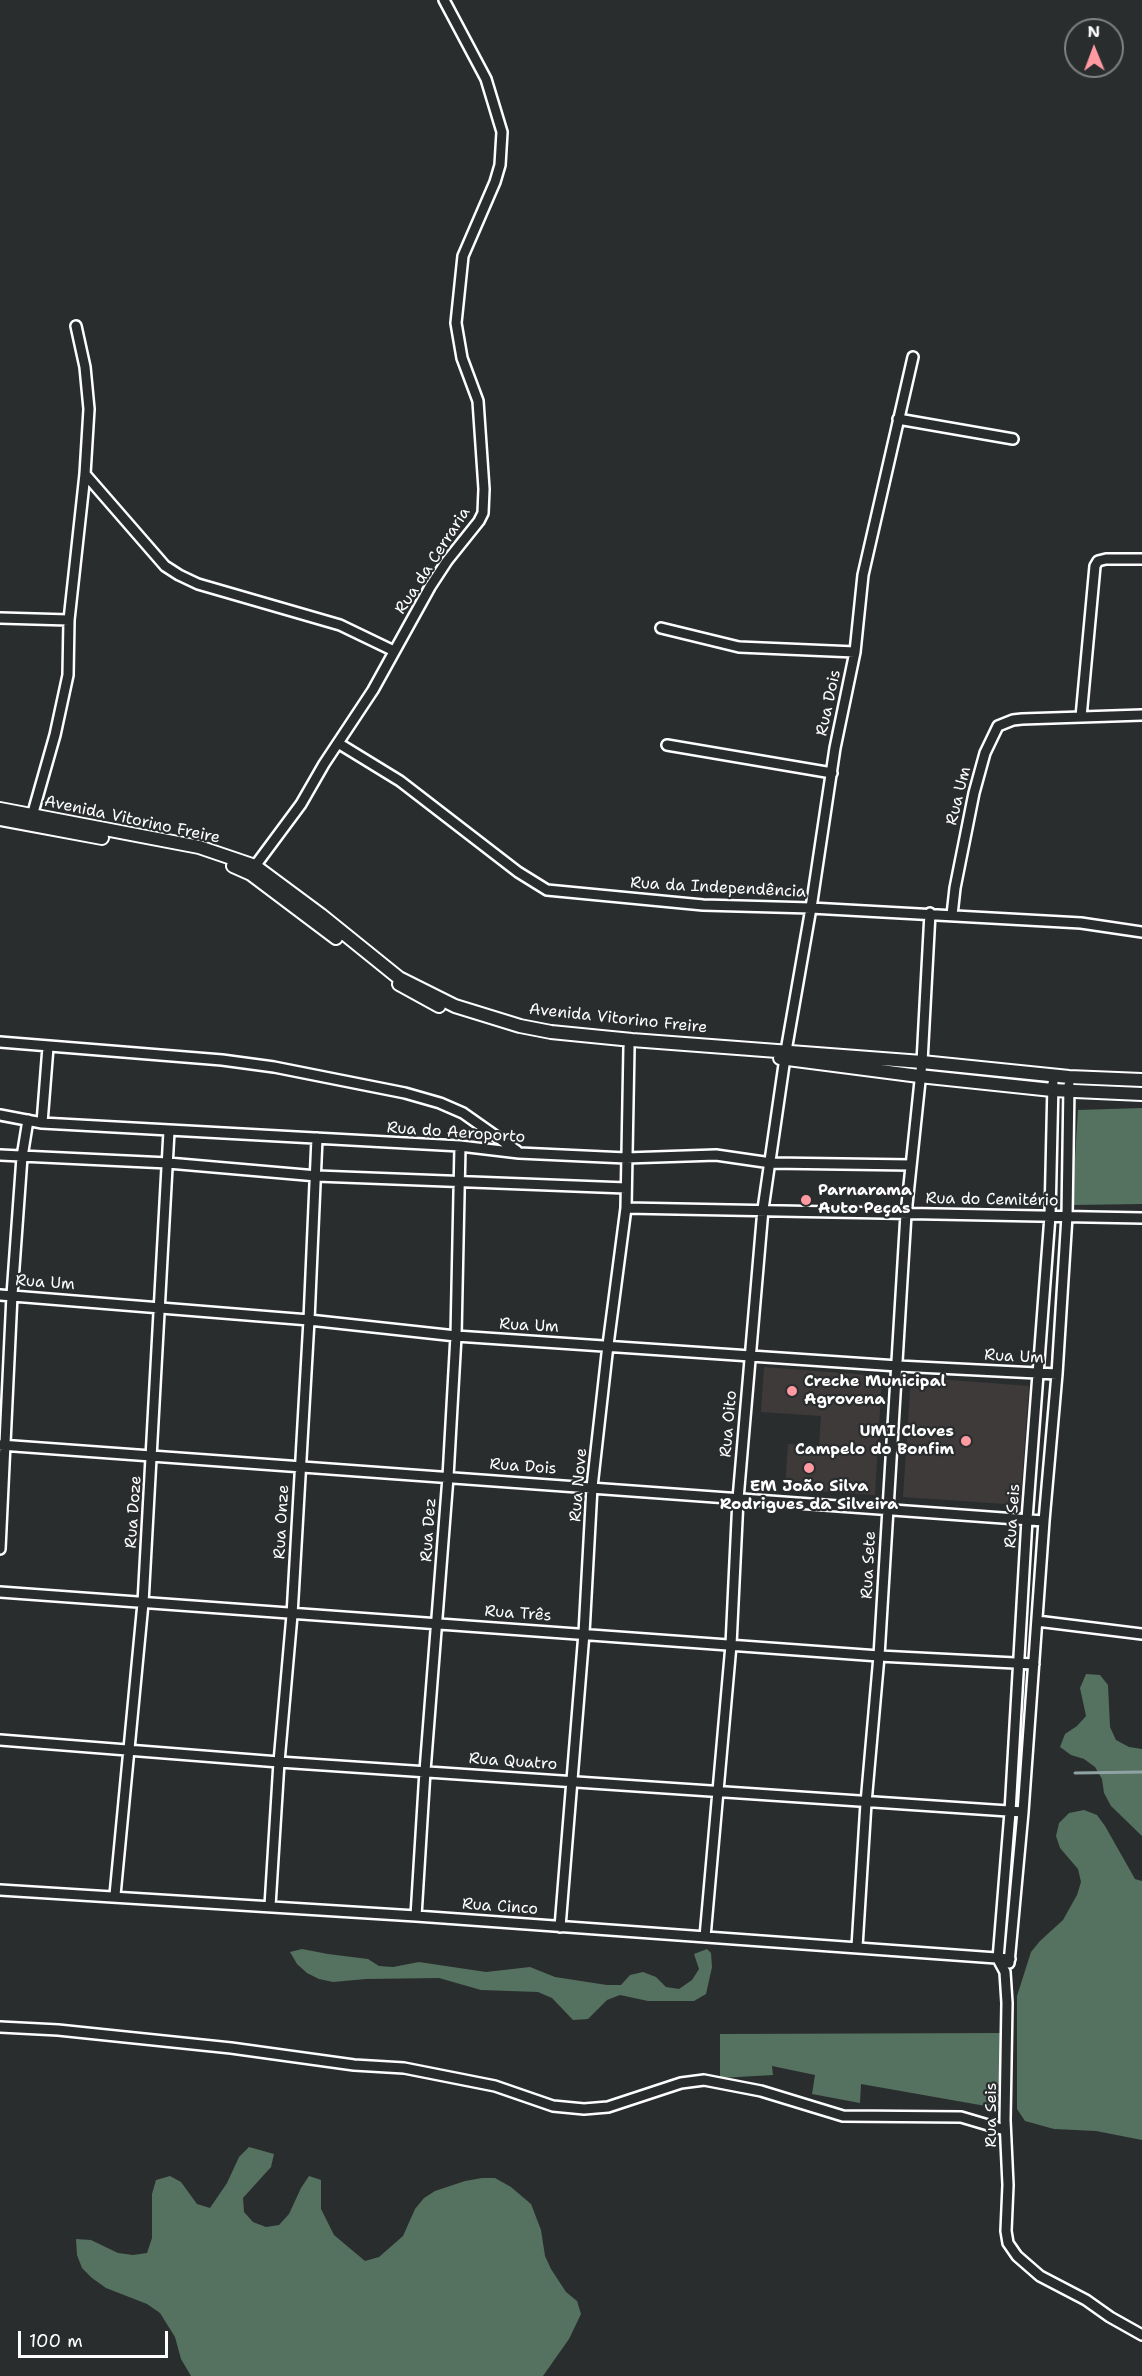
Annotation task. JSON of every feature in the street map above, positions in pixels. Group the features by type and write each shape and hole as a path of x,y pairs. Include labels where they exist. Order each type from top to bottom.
{"street":[{"name":"Rua da Cerraria","path":"255,866 301,804 365,704 447,561 479,521 484,502 478,401 462,358 456,323 463,256 495,182 500,165 502,132 486,79 444,0"},
{"path":"32,816 63,705 68,675 69,620 85,474 89,409 85,368 76,326"},
{"name":"Rua Dois","path":"785,1055 832,773 855,652 863,575 913,357"},
{"path":"897,419 1013,439"},
{"path":"85,474 165,566 179,575 198,584 340,625 394,651"},
{"path":"1081,717 1095,566 1098,561 1106,559 1142,559"},
{"path":"0,618 69,620"},
{"path":"661,628 739,647 855,652"},
{"name":"Rua Um","path":"952,915 955,888 974,793 994,730 1012,720 1142,715"},
{"name":"Rua da Independência","path":"338,743 400,781 518,872 547,890 703,905 811,908 1081,923 1142,932"},
{"path":"667,745 832,773"},
{"name":"Avenida Vitorino Freire","path":"0,809 199,847 255,866 321,915 399,978 455,1006 520,1026 551,1032 785,1055 919,1076 1052,1090 1142,1094"},
{"name":"Avenida Vitorino Freire","path":"0,819 171,849 231,865 251,874 411,993 445,1010 510,1032 564,1041 629,1047 922,1062 1069,1077 1142,1080"},
{"path":"919,1076 922,1062 930,914"},
{"path":"0,1042 243,1062 405,1093 440,1102 463,1113 519,1153"},
{"path":"42,1123 48,1047"},
{"name":"Rua Nove","path":"560,1927 584,1633 592,1487 626,1208 629,1047"},
{"name":"Rua Oito","path":"705,1937 731,1645 738,1499 749,1355 763,1209 785,1055"},
{"name":"Rua Seis","path":"998,1959 1050,1216 1053,1075"},
{"name":"Rua Sete","path":"857,1947 866,1803 879,1656 906,1215 919,1076"},
{"path":"1005,1972 1010,1959 1023,1812 1057,1374 1067,1216 1069,1077"},
{"name":"Rua do Aeroporto","path":"0,1115 42,1123 460,1146 519,1153 626,1158 716,1155 771,1162 911,1165"},
{"path":"0,1549 3,1446 12,1295 22,1157 28,1120"},
{"name":"Rua Doze","path":"116,1895 143,1603 169,1131"},
{"name":"Rua Onze","path":"270,1906 279,1762 292,1615 309,1320 316,1138"},
{"name":"Rua Dez","path":"416,1916 448,1477 456,1336 460,1146"},
{"path":"0,1155 168,1163 316,1176 626,1188"},
{"name":"Rua do Cemitério","path":"626,1208 1142,1218"},
{"name":"Rua Um","path":"0,1295 309,1320 456,1336 898,1366 1057,1374"},
{"name":"Rua Dois","path":"3,1446 1044,1521"},
{"name":"Rua Três","path":"0,1592 879,1656 1034,1664"},
{"path":"1037,1621 1142,1634"},
{"name":"Rua Quatro","path":"0,1740 279,1762 1023,1812"},
{"name":"Rua Cinco","path":"0,1890 116,1895 1010,1959"},
{"path":"998,1959 1005,1972"},
{"name":"Rua Seis","path":"1005,1972 1008,2050 1005,2130 1008,2243 1017,2256 1040,2276 1086,2300 1142,2335"},
{"path":"0,2027 58,2030 231,2048 354,2065 404,2067 495,2086 553,2106 584,2109 608,2107 681,2084 704,2080 761,2091 843,2116 961,2117 1005,2130"}],"shaded area":[{"path":"764,1367 882,1376 875,1495 785,1489 788,1444 819,1446 821,1416 761,1412"},
{"name":"UMI Cloves Campelo do Bonfim","path":"911,1377 1029,1386 1020,1505 903,1497"}],"green space":[{"path":"1142,1108 1142,1204 1072,1205 1078,1110"},
{"path":"1086,1674 1100,1675 1108,1685 1110,1727 1116,1740 1129,1747 1142,1749 1142,1836 1111,1806 1104,1793 1102,1779 1095,1767 1060,1747 1065,1734 1086,1716 1080,1688"},
{"path":"1084,1810 1097,1815 1135,1879 1142,1881 1142,2140 1096,2131 1054,2129 1025,2121 1017,2109 1017,1996 1031,1952 1063,1920 1077,1895 1081,1882 1078,1869 1060,1848 1056,1836 1059,1823 1069,1813"},
{"path":"302,1949 368,1959 379,1966 393,1967 419,1962 486,1972 530,1967 555,1977 607,1985 621,1985 630,1975 643,1972 656,1977 666,1987 679,1989 692,1980 699,1969 694,1954 707,1949 711,1953 712,1967 706,1994 694,2001 648,2001 620,1995 607,2000 588,2019 573,2020 552,1998 538,1992 481,1990 439,1978 333,1982 319,1979 307,1973 297,1964 290,1952"},
{"path":"1002,2033 997,2108 861,2084 860,2103 812,2094 815,2075 772,2066 773,2075 720,2078 720,2034"},
{"path":"249,2147 274,2154 271,2167 243,2198 244,2212 253,2222 266,2227 279,2225 289,2214 309,2176 321,2180 321,2209 334,2235 365,2261 379,2257 403,2236 415,2209 424,2198 435,2191 482,2178 495,2178 511,2187 531,2204 541,2230 545,2256 551,2269 566,2292 577,2301 581,2314 569,2339 543,2376 191,2376 181,2359 175,2337 160,2313 147,2304 106,2288 92,2278 82,2268 77,2255 76,2239 91,2240 118,2253 133,2255 147,2253 152,2238 152,2194 156,2180 170,2176 181,2182 197,2204 210,2208 227,2183 239,2157"}],"waterway":[{"path":"1075,1773 1142,1772"}],"place":[{"name":"Parnarama Auto Peças","path":"806,1200"},
{"name":"Creche Municipal Agrovena","path":"792,1391"},
{"name":"UMI Cloves Campelo do Bonfim","path":"966,1441"},
{"name":"EM João Silva Rodrigues da Silveira","path":"809,1468"}]}
